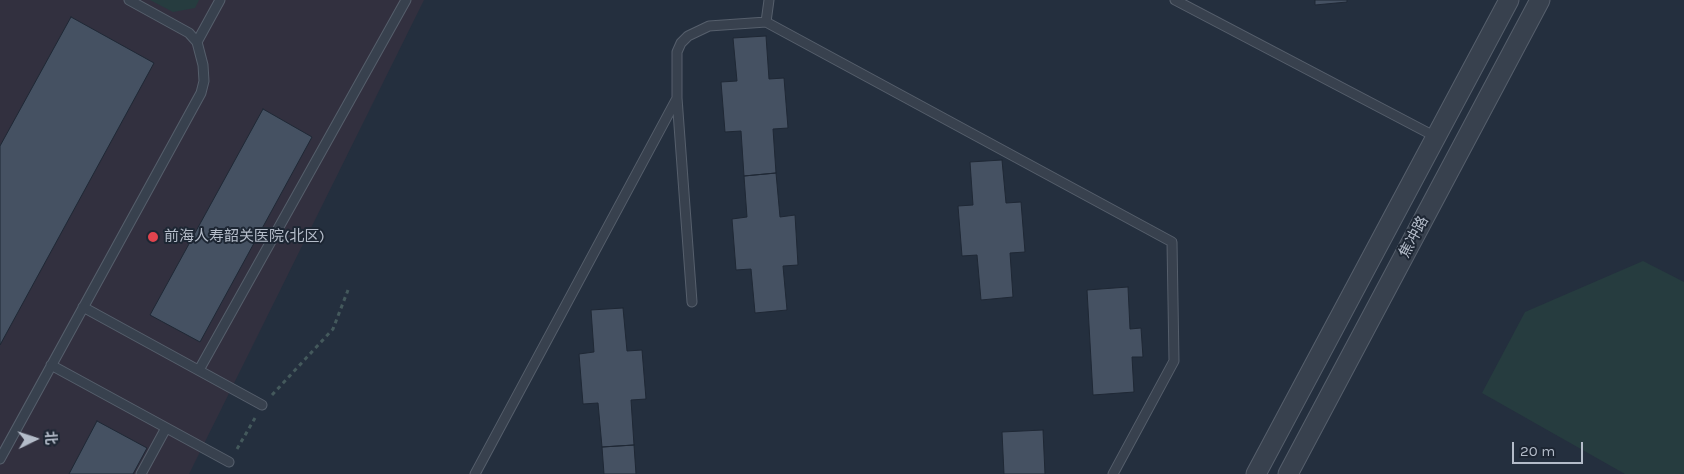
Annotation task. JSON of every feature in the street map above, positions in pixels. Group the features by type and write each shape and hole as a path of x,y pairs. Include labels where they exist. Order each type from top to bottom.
{"street":[{"name":"焦冲路","path":"1256,474 1509,0"},
{"name":"焦冲路","path":"1288,474 1540,0"}],"lane":[{"path":"0,459 201,93 204,81 203,65 197,42 189,33 128,0"},
{"path":"197,42 220,0"},
{"path":"199,370 406,0"},
{"path":"766,22 769,0"},
{"path":"1175,0 1436,137"},
{"path":"692,302 676,98 677,52 681,43 688,36 709,26 766,22 1172,242 1174,361 1113,474"},
{"path":"475,474 676,98"},
{"path":"83,307 262,405"},
{"path":"51,365 229,462"},
{"path":"141,474 166,428"}],"path":[{"path":"229,462 262,405 334,329 348,290"}],"shaded area":[{"name":"前海人寿韶关医院(北区)","path":"0,0 424,0 189,474 0,474"}],"green space":[{"path":"150,0 199,0 195,8 173,12"},
{"path":"1643,261 1684,282 1684,474 1625,474 1482,393 1525,312"}],"building":[{"path":"1315,0 1347,0 1347,2 1315,5"},
{"path":"71,17 154,63 0,345 0,146"},
{"path":"766,36 769,79 784,78 788,128 773,129 776,173 744,176 741,131 725,132 721,82 737,81 733,38"},
{"path":"263,109 312,137 200,342 150,315"},
{"path":"1002,160 1006,203 1021,202 1025,252 1010,253 1013,297 981,300 977,255 962,256 958,206 973,205 970,162"},
{"path":"776,173 780,217 795,215 798,265 783,266 787,310 755,313 751,269 736,270 732,219 747,217 744,176"},
{"path":"1128,287 1130,329 1141,328 1143,357 1132,357 1134,392 1093,395 1087,290"},
{"path":"623,308 627,351 642,350 646,399 631,400 634,445 602,447 598,403 583,404 579,354 594,352 591,310"},
{"path":"97,421 147,448 133,474 69,474"},
{"path":"1043,430 1045,474 1004,474 1002,432"},
{"path":"634,445 636,474 604,474 602,447"}],"place":[{"name":"前海人寿韶关医院(北区)","path":"153,237"}]}
